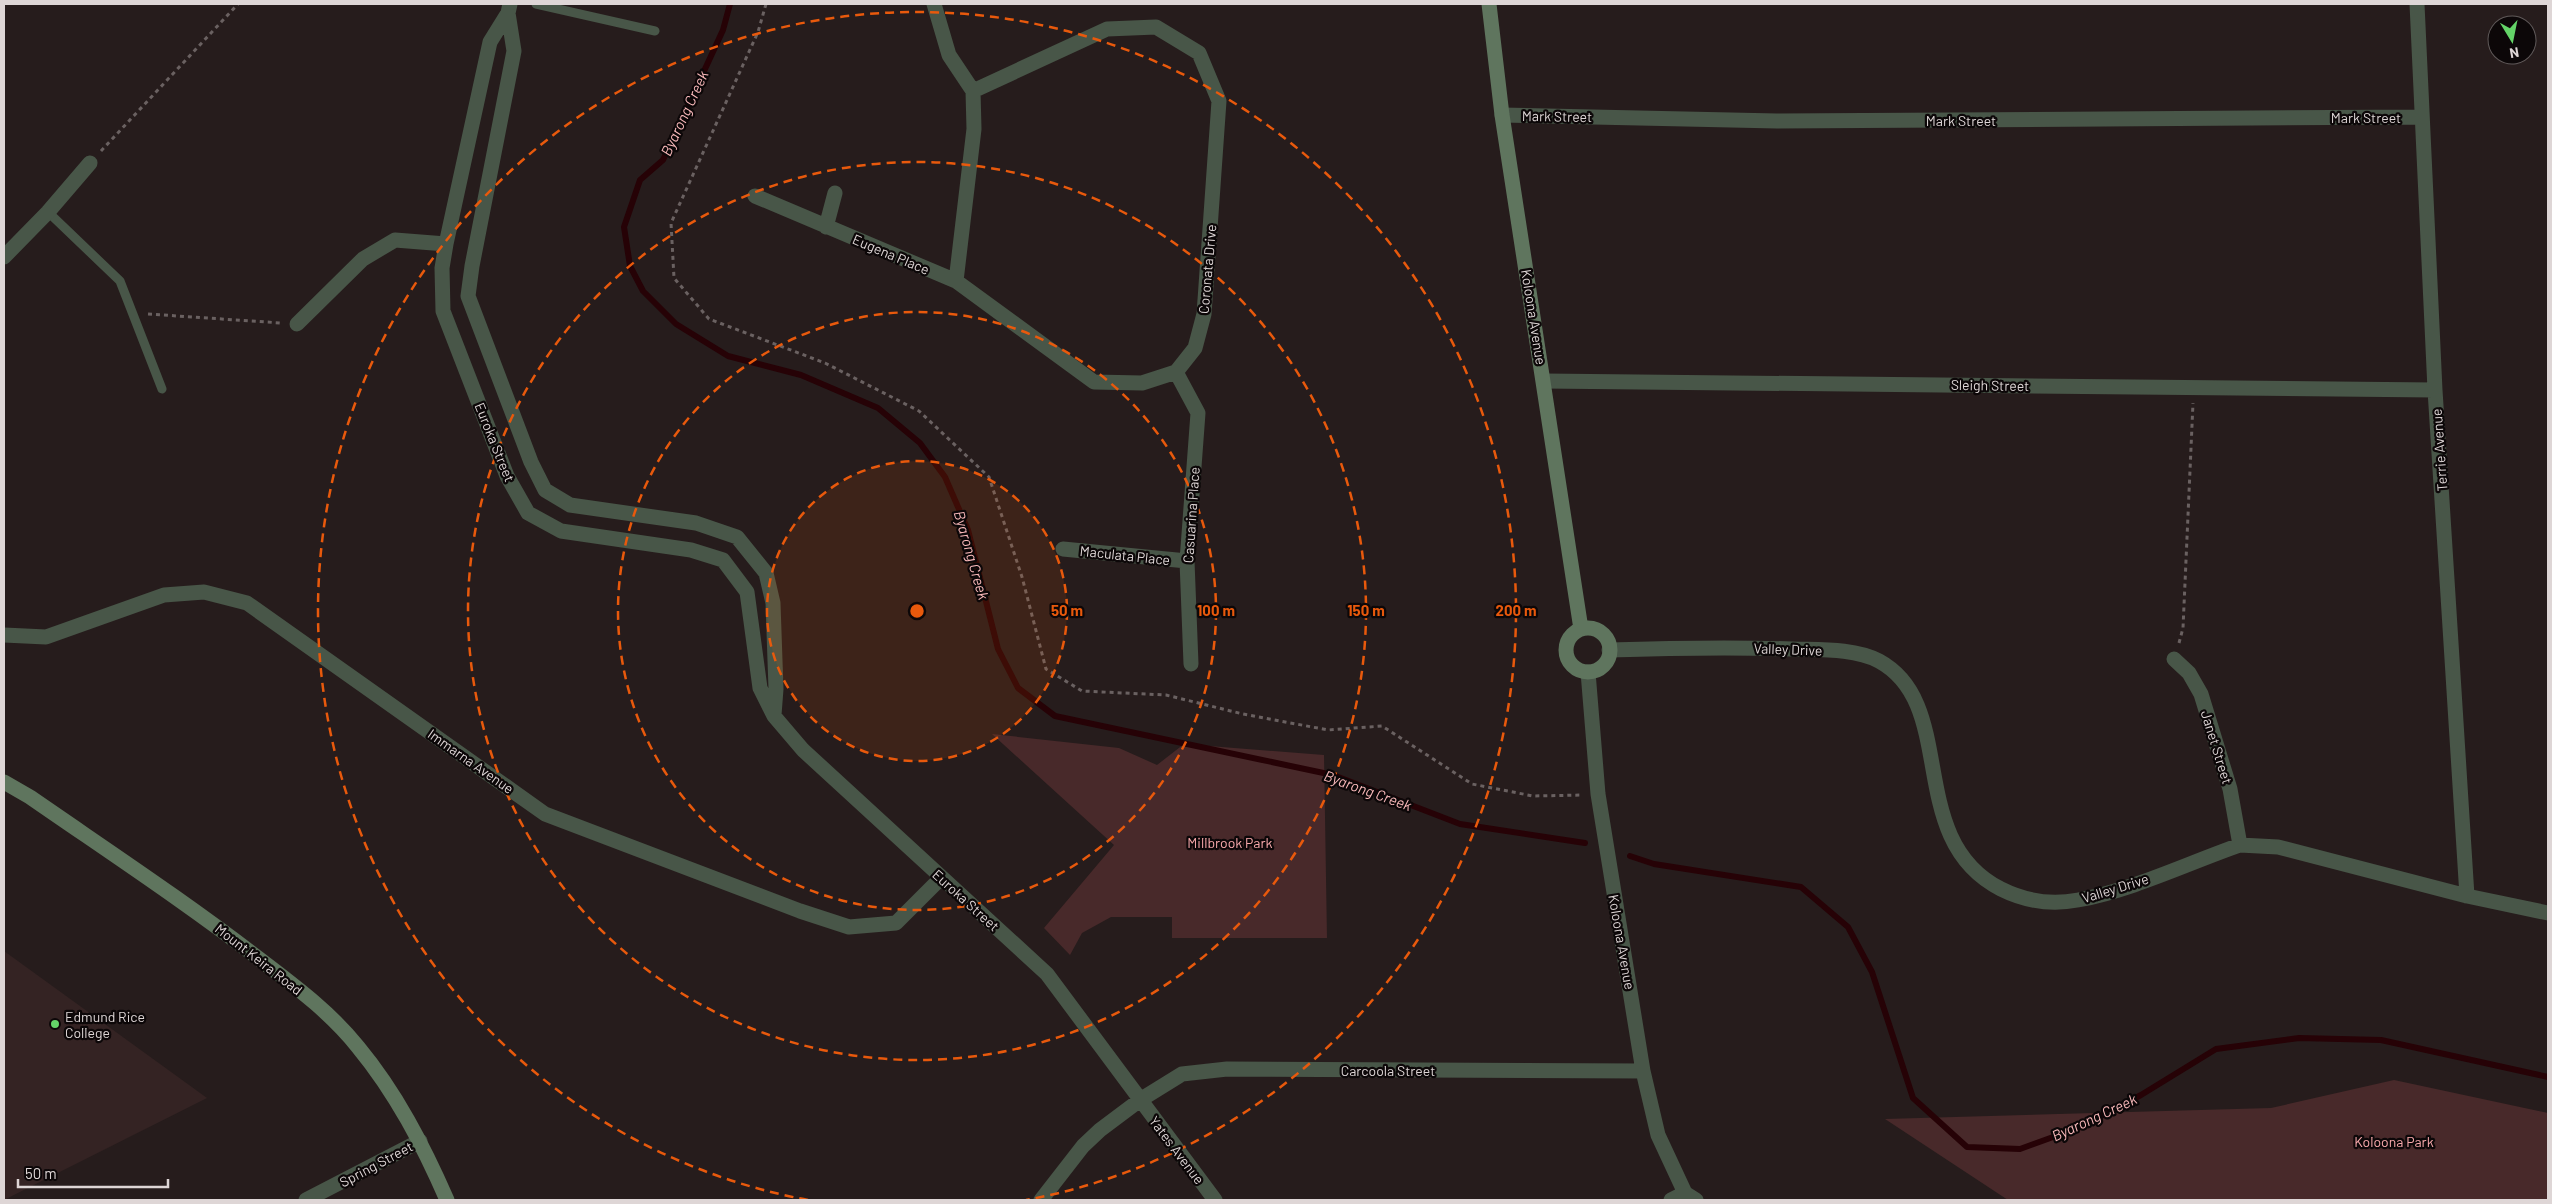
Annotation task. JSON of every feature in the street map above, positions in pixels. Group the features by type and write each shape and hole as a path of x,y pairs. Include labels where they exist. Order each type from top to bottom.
{"street":[{"path":"934,4 949,55 973,91 974,129 956,281 1094,382 1142,383 1176,372"},
{"name":"Koloona Avenue","path":"1489,4 1502,115 1581,629"},
{"name":"Terrie Avenue","path":"2417,4 2435,390 2467,896"},
{"name":"Euroka Street","path":"509,8 490,42 446,244 442,268 443,311 507,476 528,513 561,531 691,550 724,560 747,592 760,688 774,716 803,750 1047,974 1140,1100"},
{"name":"Euroka Street","path":"509,8 514,51 472,266 468,296 527,453 544,490 570,505 696,523 737,537 766,573 773,603 776,688 774,716"},
{"name":"Coronata Drive","path":"973,91 1107,29 1156,27 1199,53 1219,101 1204,314 1195,348 1176,372"},
{"name":"Mark Street","path":"1502,115 1776,121 2421,117"},
{"path":"4,257 48,212 90,163"},
{"path":"826,226 835,193"},
{"name":"Eugena Place","path":"755,196 956,281"},
{"path":"297,324 363,259 395,240 446,244"},
{"name":"Casuarina Place","path":"1176,372 1198,413 1187,561 1191,664"},
{"name":"Sleigh Street","path":"1544,381 2435,390"},
{"name":"Maculata Place","path":"1062,549 1187,561"},
{"name":"Immarna Avenue","path":"4,635 46,637 164,595 204,592 247,603 545,814 800,911 849,927 896,923 941,878"},
{"path":"1588,628 1600,632 1606,637 1610,650 1606,662 1601,667 1588,672 1574,667 1566,655 1569,638 1581,629 1588,628"},
{"name":"Valley Drive","path":"1610,650 1694,647 1835,650 1877,660 1902,680 1919,710 1941,812 1958,850 1984,880 2016,897 2053,902 2077,900 2103,894 2240,845 2278,847 2467,896 2548,913"},
{"name":"Janet Street","path":"2174,659 2189,674 2201,694 2230,789 2240,845"},
{"name":"Koloona Avenue","path":"1588,672 1598,794 1643,1071 1658,1135 1690,1196"},
{"name":"Mount Keira Road","path":"4,782 30,797 215,924 320,1006 357,1045 383,1080 420,1141 447,1200"},
{"name":"Carcoola Street","path":"1041,1200 1083,1146 1140,1100 1182,1074 1227,1069 1643,1071"},
{"name":"Yates Avenue","path":"1140,1100 1215,1200"},
{"name":"Spring Street","path":"306,1200 420,1141"},
{"path":"1671,1200 1690,1196"}],"lane":[{"path":"536,4 655,31"},
{"path":"48,212 120,281 162,389"}],"path":[{"path":"90,163 238,4"},
{"path":"766,4 758,32 671,223 674,278 709,319 825,364 919,411 990,477 1022,577 1046,668 1082,691 1166,695 1243,714 1328,730 1382,726 1472,784 1533,796 1579,795"},
{"path":"134,313 297,324"},
{"path":"2174,659 2183,628 2194,387"}],"shaded area":[{"name":"Edmund Rice College","path":"4,951 207,1098 4,1200"}],"green space":[{"name":"Millbrook Park","path":"992,734 1119,748 1157,765 1184,744 1324,755 1327,938 1172,938 1172,917 1111,917 1082,933 1070,955 1044,928 1114,845"},
{"name":"Koloona Park","path":"2394,1080 2548,1113 2548,1200 2008,1200 1885,1119 2271,1108"}],"waterway":[{"name":"Byarong Creek","path":"730,4 723,30 663,160 640,180 624,227 630,266 643,291 676,324 728,356 801,375 878,408 920,443 945,477 968,530 998,649 1018,688 1055,716 1333,775 1460,824 1585,843"},
{"name":"Byarong Creek","path":"1630,856 1654,864 1801,887 1848,927 1872,972 1913,1098 1967,1147 2020,1149 2078,1128 2141,1095 2216,1049 2299,1038 2381,1040 2548,1077"}],"place":[{"name":"Edmund Rice College","path":"55,1024"}]}
